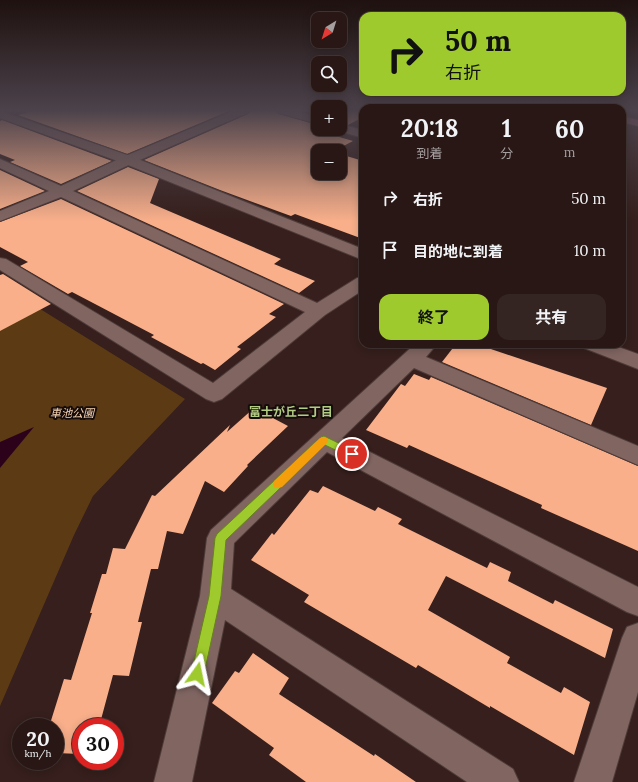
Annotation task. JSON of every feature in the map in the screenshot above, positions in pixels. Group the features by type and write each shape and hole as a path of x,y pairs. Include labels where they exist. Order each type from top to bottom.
{"street":[{"path":"93,147 128,160 359,253"},
{"path":"0,216 60,192 157,147"},
{"path":"0,163 318,311"},
{"path":"0,263 214,394 318,311 359,285"},
{"path":"601,348 638,362"},
{"path":"173,782 215,596 221,538 324,440 420,352 638,456"},
{"path":"324,440 638,602"},
{"path":"215,596 500,782"},
{"path":"593,782 638,638"}],"green space":[{"name":"車池公園","path":"0,284 185,399 93,496 74,535 0,706"}],"shaded area":[{"path":"34,427 0,468 0,442"}],"building":[{"path":"0,147 76,147 112,161 61,184 10,162 15,160 0,154"},
{"path":"109,147 142,147 127,154"},
{"path":"172,147 311,147 311,180 347,180 347,156 359,160 359,238 295,214 291,216 144,160"},
{"path":"128,167 159,179 150,203 281,259 274,264 315,281 299,293 77,191"},
{"path":"0,170 45,191 0,209"},
{"path":"61,199 284,304 269,314 276,317 237,347 241,349 215,370 203,363 201,364 151,337 154,335 72,292 68,294 20,266 28,262 0,247 0,222"},
{"path":"3,274 51,304 0,331 0,275"},
{"path":"453,348 488,348 607,388 591,425 442,362"},
{"path":"414,374 429,380 431,377 638,466 638,551 541,508 542,505 409,445 407,448 366,430 401,384 405,386"},
{"path":"254,408 288,426 247,465 248,466 224,492 205,481 183,534 167,531 158,569 151,569 138,622 142,622 129,676 113,675 101,718 72,718 72,754 64,753 64,718 52,718 64,679 71,680 92,613 90,613 102,574 106,574 113,548 125,549 152,495 155,496 230,425 227,432"},
{"path":"323,486 375,511 378,507 402,519 398,524 487,568 490,562 511,572 508,581 553,604 555,600 613,629 605,658 446,576 428,610 510,657 507,663 561,693 564,687 590,702 574,755 490,706 490,708 418,665 416,668 304,602 309,595 251,560 272,533 274,535 310,490 318,493"},
{"path":"253,653 289,678 279,694 374,756 375,754 416,782 306,782 269,755 274,748 212,703 235,671 239,673"}],"slow traffic":[{"path":"278,484 323,441"}],"district":[{"name":"富士が丘二丁目","path":"291,412"}],"route":[{"path":"197,674 215,596 221,538 324,440 352,454"}]}
